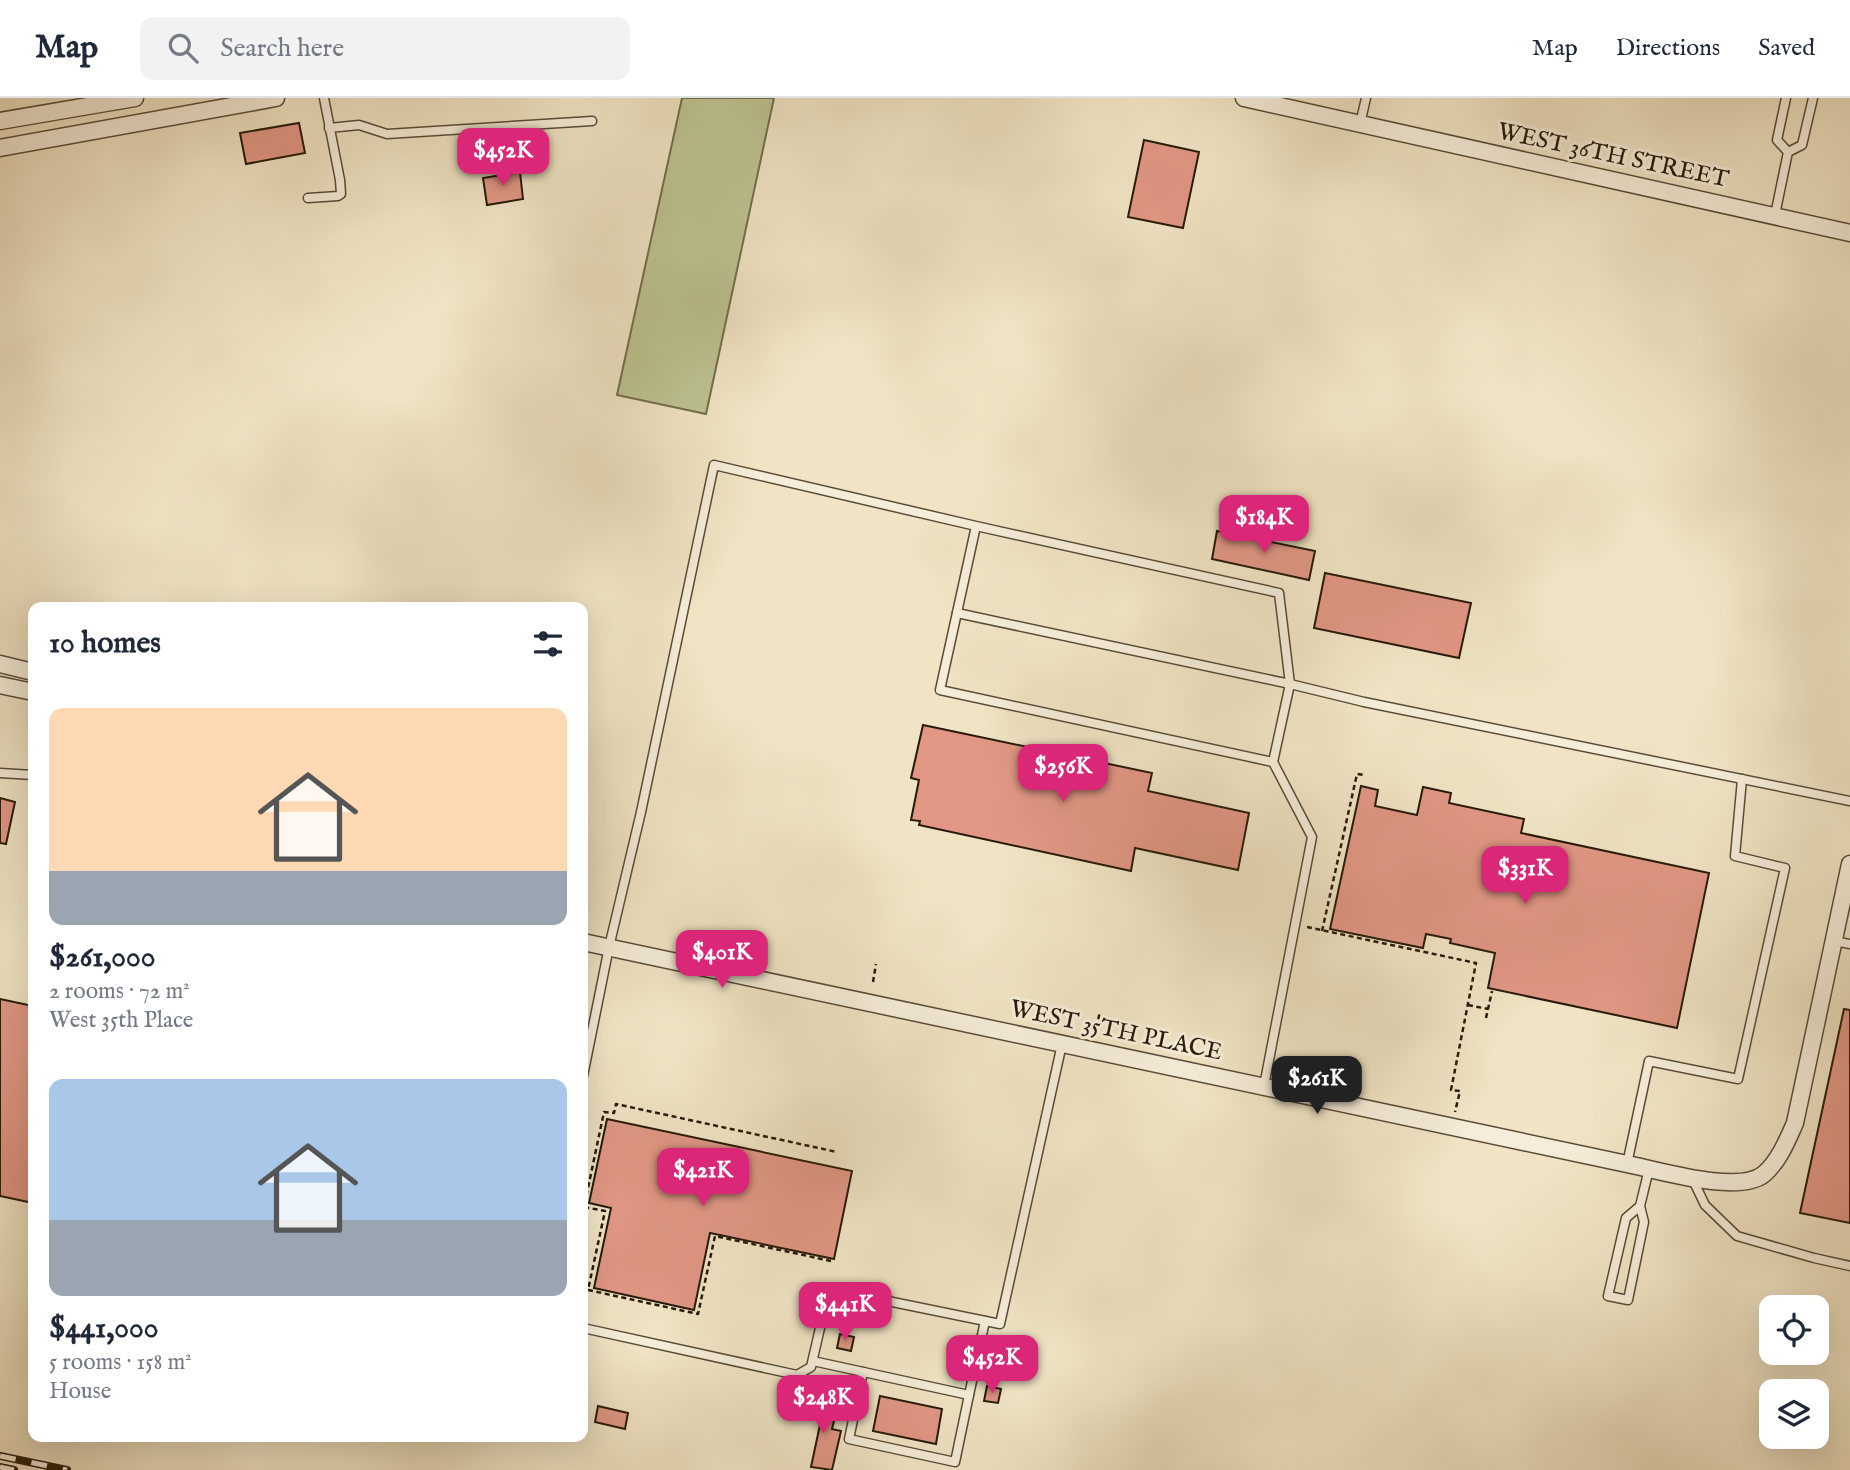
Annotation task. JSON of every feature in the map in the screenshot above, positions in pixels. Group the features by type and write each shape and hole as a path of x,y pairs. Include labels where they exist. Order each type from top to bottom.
{"street":[{"path":"0,121 135,98"},
{"path":"0,148 276,98"},
{"name":"WEST 36TH STREET","path":"1244,98 1850,233"},
{"path":"0,664 28,671"},
{"path":"0,685 28,691"},
{"path":"1842,942 1850,864"},
{"name":"WEST 35TH PLACE","path":"588,943 1627,1164 1719,1182 1741,1183 1763,1175 1783,1150 1795,1123 1842,942"}],"lane":[{"path":"308,198 341,194 324,98"},
{"path":"1360,124 1366,98"},
{"path":"1786,98 1777,140 1788,152"},
{"path":"1788,152 1802,145 1813,98"},
{"path":"330,128 359,125 387,134 592,121"},
{"path":"1775,215 1788,152"},
{"path":"588,1051 714,465 1279,593 1290,684 1273,762 1312,837 1264,1086"},
{"path":"976,526 940,690 1273,762"},
{"path":"957,613 1364,702 1850,801"},
{"path":"0,773 28,775"},
{"path":"1627,1164 1649,1061 1738,1079 1785,868 1735,856 1742,779"},
{"path":"588,1329 797,1376 811,1367 830,1289 1000,1324 1062,1043"},
{"path":"1640,1206 1626,1218 1608,1296 1628,1300 1644,1222 1640,1206 1649,1168"},
{"path":"1692,1177 1705,1205 1737,1236 1850,1266"},
{"path":"863,1372 849,1439 955,1462 985,1321"},
{"path":"813,1361 969,1395"}],"path":[{"path":"1322,931 1357,774 1364,775"},
{"path":"1307,928 1476,963 1451,1090 1460,1091 1455,1112"},
{"path":"873,982 876,964"},
{"path":"1486,1018 1492,991"},
{"path":"1468,1004 1489,1009"},
{"path":"1095,1035 1100,1012"},
{"path":"588,1188 604,1112 614,1113 616,1104 837,1152"},
{"path":"588,1208 605,1211 588,1290 698,1314 715,1236 831,1261"}],"green space":[{"path":"682,98 774,98 706,414 617,395"}],"building":[{"path":"299,123 305,153 246,164 240,133"},
{"path":"1144,140 1199,152 1183,228 1128,217"},
{"path":"520,172 523,199 487,205 483,178"},
{"path":"1217,531 1315,551 1309,580 1212,559"},
{"path":"1325,573 1471,603 1459,658 1314,628"},
{"path":"923,725 1152,773 1148,791 1249,813 1238,870 1135,848 1131,871 919,825 920,821 911,820 919,780 911,778"},
{"path":"1361,786 1378,790 1375,806 1417,815 1423,787 1451,793 1449,803 1524,819 1521,833 1709,873 1677,1028 1488,988 1495,953 1450,943 1451,939 1426,934 1423,948 1330,929"},
{"path":"0,798 15,802 6,844 0,843"},
{"path":"0,999 28,1005 28,1202 0,1196"},
{"path":"1844,1009 1850,1010 1850,1223 1800,1213"},
{"path":"607,1119 852,1171 834,1259 710,1233 694,1310 594,1288 611,1208 589,1203"},
{"path":"840,1334 854,1337 851,1351 837,1348"},
{"path":"987,1386 1001,1389 998,1403 984,1401"},
{"path":"880,1396 942,1409 936,1444 873,1431"},
{"path":"802,1402 837,1409 832,1429 841,1431 832,1470 811,1467 821,1420 799,1416"},
{"path":"598,1406 628,1413 625,1429 595,1422"}],"railway":[{"path":"0,1456 67,1470"},
{"path":"0,1467 14,1470"}]}
